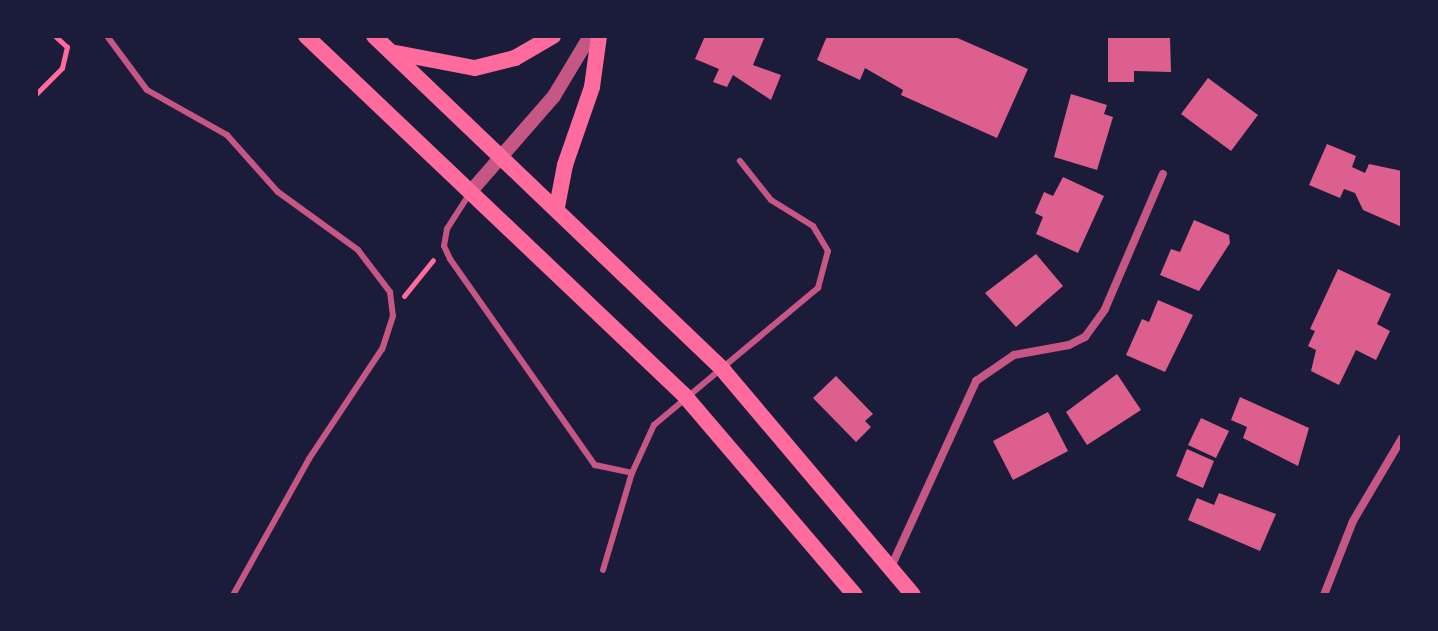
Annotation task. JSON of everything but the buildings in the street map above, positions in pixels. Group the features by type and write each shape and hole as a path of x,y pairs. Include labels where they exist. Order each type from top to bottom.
{"main road":[{"path":"306,36 472,190 684,395 855,595"},
{"path":"374,36 557,207 723,370 913,595"},
{"path":"391,52 475,68 515,58 553,36"},
{"path":"557,207 565,165 592,87 599,36"}],"street":[{"path":"472,190 499,154 554,96 590,36"},
{"path":"890,567 976,381 1014,355 1069,345 1085,337 1105,309 1163,174"},
{"path":"1324,595 1353,521 1402,438"}],"lane":[{"path":"107,36 147,90 227,135 278,192 358,250 390,292 392,311 382,349 309,459 233,595"},
{"path":"603,570 632,473 654,425 684,395 723,370 818,288 828,251 813,226 771,200 740,161"},
{"path":"472,190 454,214 444,246 595,465 632,473"}],"path":[{"path":"36,94 62,68 67,47 55,36"},
{"path":"392,311 444,246"}]}
